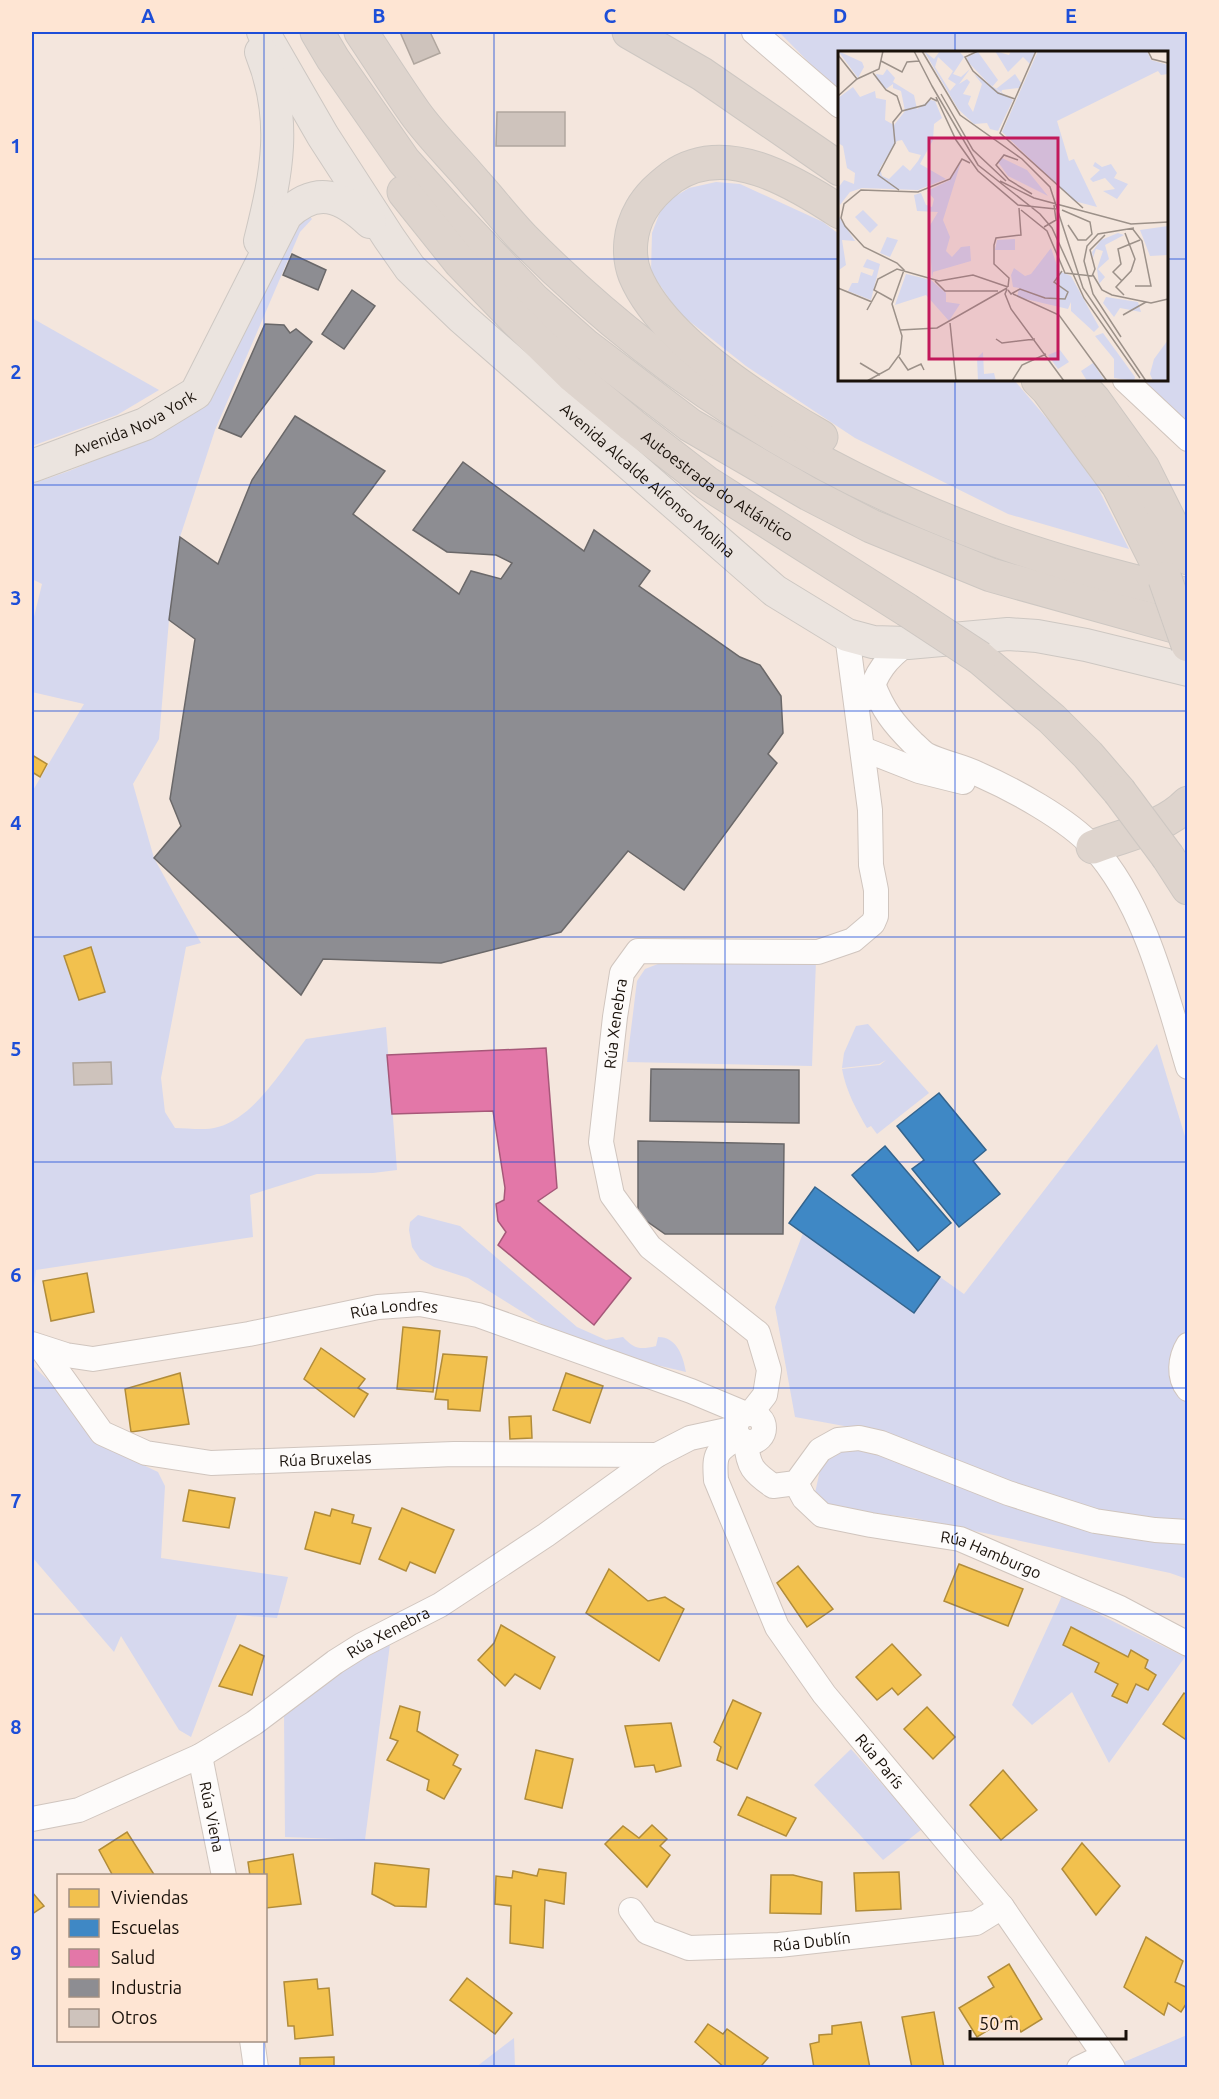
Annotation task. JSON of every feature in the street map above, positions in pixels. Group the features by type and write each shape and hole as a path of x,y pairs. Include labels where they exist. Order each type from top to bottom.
{"highway":[{"name":"Autoestrada do Atlántico","path":"296,32 309,56 374,154 460,262 572,375 707,483 980,658 1052,719 1088,755 1119,791 1188,888"},
{"path":"317,32 333,59 404,161 447,209 533,299 586,346 690,425 809,494 871,526 937,553 991,575 1188,628 1180,577 1094,400 1077,381"},
{"path":"361,32 417,115 522,238 659,359 747,420 831,468 904,503 976,533 1053,558 1180,577"},
{"path":"629,32 702,74 838,168"},
{"path":"838,211 818,197 779,177 741,165 708,163 693,167 679,172 660,185 640,211 635,220 630,246 634,273 652,305 674,332 758,399 907,486 976,533"},
{"path":"1039,381 1130,476 1188,531"},
{"path":"1180,577 1188,645"},
{"path":"1093,846 1163,822 1176,814 1188,802"}],"main road":[{"path":"247,291 268,208 277,159 277,115 269,73 252,32"},
{"name":"Avenida Alcalde Alfonso Molina","path":"263,32 323,136 410,267 462,318 775,591 847,635 873,642 908,643 1008,634 1037,636 1086,645 1188,670"},
{"path":"247,291 286,215 307,199 320,196 340,199 389,238"},
{"name":"Avenida Nova York","path":"32,466 145,424 196,393 247,291"}],"street":[{"path":"754,32 838,104"},
{"path":"1126,381 1188,439"},
{"name":"Rúa Xenebra","path":"32,1819 79,1810 200,1756 254,1723 335,1662 362,1645 440,1605 546,1535 657,1455 690,1438 743,1427 765,1395 769,1370 758,1333 650,1247 612,1195 601,1142 615,1017 622,973 638,951 818,952 853,940 873,923 876,916 876,890 871,865 870,810 847,635"},
{"name":"Rúa Xenebra","path":"863,749 867,703 873,684 884,663 908,643"},
{"path":"873,684 881,706 922,763"},
{"path":"863,749 922,763 970,784 1033,804 1065,822 1093,846 1119,883 1150,944 1188,1066"},
{"path":"870,810 879,786 896,771 922,763"},
{"name":"Rúa Londres","path":"36,1346 66,1355 93,1359 249,1334 378,1306 420,1304 478,1315 691,1391 743,1427"},
{"path":"1188,1345 1181,1371 1184,1384 1188,1389"},
{"name":"Rúa Bruxelas","path":"36,1346 102,1433 146,1453 211,1463 454,1454 657,1455"},
{"path":"743,1427 747,1458 754,1473 773,1486 796,1483 820,1449 838,1440 859,1438 881,1443 1008,1493 1095,1521 1155,1530 1188,1532"},
{"name":"Rúa París","path":"743,1427 721,1448 714,1462 716,1480 777,1627 824,1694 1002,1907 1108,2062"},
{"name":"Rúa Hamburgo","path":"796,1483 804,1498 822,1515 960,1539 1120,1608 1188,1644"},
{"name":"Rúa Viena","path":"200,1756 224,1874"},
{"name":"Rúa Dublín","path":"631,1910 647,1932 689,1948 779,1945 976,1923 1002,1907"},
{"path":"252,2042 255,2067"},
{"path":"1079,2067 1108,2062"}],"shaded area":[{"path":"779,32 1187,32 1187,425 1141,381 1168,381 1168,51 838,51 838,92"},
{"path":"716,182 740,184 823,222 838,233 838,381 1015,381 1055,428 1097,486 1129,549 1008,514 855,438 746,366 679,313 651,272 652,233 663,204 689,188"},
{"path":"307,213 312,219 300,232 215,430 180,537 169,620 159,739 133,784 154,858 201,943 186,947 161,1078 165,1112 175,1128 213,1128 231,1122 244,1113 267,1090 306,1039 386,1027 397,1170 317,1174 250,1195 253,1237 36,1270 32,1302 32,792 84,704 32,692 32,625 42,584 32,579 32,484 152,437 200,405 226,370 293,228"},
{"path":"32,318 159,390 117,415 32,446"},
{"path":"816,961 812,1066 627,1062 637,981 645,969 663,962"},
{"path":"868,1024 929,1093 877,1134 871,1126 867,1128 859,1114 842,1069 880,1065 886,1060 879,1064 842,1068 844,1053 856,1026"},
{"path":"1157,1044 1187,1143 1187,1579 1170,1573 914,1518 832,1508 815,1493 820,1470 855,1428 795,1417 775,1307 803,1233 913,1313 940,1277 964,1294"},
{"path":"418,1215 460,1226 577,1327 606,1340 623,1337 634,1346 641,1348 656,1346 658,1337 670,1340 681,1354 686,1372 631,1359 556,1333 468,1278 434,1267 420,1259 412,1247 409,1230 410,1222"},
{"path":"32,1365 50,1382 84,1429 118,1453 158,1472 165,1486 161,1558 288,1577 277,1618 237,1615 191,1737 179,1730 121,1636 114,1652 32,1557"},
{"path":"1062,1596 1185,1657 1109,1763 1072,1692 1032,1725 1012,1705"},
{"path":"390,1644 365,1840 285,1837 284,1714 332,1677"},
{"path":"851,1749 922,1829 883,1860 814,1785"},
{"path":"1187,2035 1187,2067 1127,2067 1124,2062"},
{"path":"514,2038 515,2067 476,2067"}],"building: Viviendas":[{"path":"32,755 47,764 40,777 32,772"},
{"path":"91,947 105,992 79,1000 64,956"},
{"path":"87,1273 94,1312 51,1321 43,1281"},
{"path":"403,1327 440,1331 433,1392 397,1389"},
{"path":"321,1348 365,1379 358,1388 368,1394 354,1417 304,1379"},
{"path":"443,1354 487,1357 480,1411 448,1409 448,1400 435,1399"},
{"path":"180,1373 189,1424 131,1432 125,1389"},
{"path":"566,1373 603,1386 590,1423 553,1410"},
{"path":"531,1416 532,1438 510,1439 509,1417"},
{"path":"189,1490 235,1498 229,1528 183,1521"},
{"path":"402,1508 454,1530 435,1573 410,1562 406,1571 379,1559"},
{"path":"332,1509 354,1515 352,1523 371,1528 360,1564 305,1549 315,1512 330,1516"},
{"path":"959,1564 1023,1589 1008,1626 944,1601"},
{"path":"798,1566 833,1609 807,1627 777,1583"},
{"path":"609,1569 648,1601 665,1597 684,1609 659,1661 586,1613"},
{"path":"501,1625 555,1657 540,1689 515,1674 505,1686 478,1660 494,1643"},
{"path":"1071,1627 1128,1657 1131,1650 1148,1660 1145,1668 1156,1675 1148,1690 1136,1684 1127,1703 1112,1696 1118,1684 1095,1672 1099,1663 1063,1645"},
{"path":"892,1644 921,1675 898,1695 892,1688 877,1700 856,1677"},
{"path":"240,1645 264,1656 252,1695 219,1686"},
{"path":"1184,1693 1188,1696 1188,1741 1163,1724"},
{"path":"733,1700 761,1713 737,1769 717,1760 721,1747 714,1742"},
{"path":"400,1706 420,1712 417,1731 458,1755 453,1765 461,1769 444,1799 427,1790 429,1780 387,1760 398,1741 390,1738"},
{"path":"927,1707 955,1737 933,1759 904,1729"},
{"path":"671,1723 681,1766 656,1772 654,1765 635,1767 625,1726"},
{"path":"536,1750 573,1759 562,1808 525,1799"},
{"path":"1003,1770 1037,1810 1001,1840 970,1805"},
{"path":"747,1797 796,1818 786,1836 738,1815"},
{"path":"652,1825 667,1839 660,1846 670,1855 647,1887 605,1844 623,1826 639,1838"},
{"path":"127,1832 154,1874 112,1874 99,1850"},
{"path":"1082,1843 1120,1886 1096,1915 1062,1869"},
{"path":"293,1854 301,1904 267,1908 267,1874 250,1874 248,1862"},
{"path":"375,1863 429,1869 426,1907 395,1906 372,1894"},
{"path":"539,1869 566,1873 564,1904 545,1900 543,1948 510,1943 511,1906 495,1904 496,1876 512,1878 513,1871 537,1876"},
{"path":"899,1872 901,1909 856,1911 854,1873"},
{"path":"771,1875 793,1875 822,1882 821,1914 770,1913"},
{"path":"32,1892 44,1906 32,1914"},
{"path":"1146,1937 1183,1961 1175,1982 1188,1988 1188,2001 1181,2012 1168,2003 1164,2015 1124,1987"},
{"path":"1009,1964 1042,2019 1021,2032 1011,2016 977,2037 959,2008 994,1987 988,1977"},
{"path":"467,1978 512,2013 495,2034 450,2000"},
{"path":"317,1979 318,1989 329,1988 333,2035 295,2039 294,2026 288,2026 284,1982"},
{"path":"934,2012 944,2068 912,2068 902,2017"},
{"path":"861,2022 870,2068 814,2068 810,2044 819,2042 819,2035 832,2034 832,2026"},
{"path":"708,2024 723,2034 727,2029 768,2058 762,2065 765,2068 725,2068 695,2042"},
{"path":"334,2057 334,2068 300,2068 300,2058"}],"building: Escuelas":[{"path":"939,1093 986,1150 973,1161 1000,1194 959,1227 912,1169 924,1160 897,1126"},
{"path":"885,1146 951,1223 918,1251 852,1175"},
{"path":"815,1187 940,1277 914,1313 789,1223"}],"building: Salud":[{"path":"546,1048 557,1188 538,1201 631,1278 594,1325 498,1245 506,1232 498,1221 496,1204 504,1200 505,1188 493,1111 392,1114 387,1055"}],"building: Industria":[{"path":"292,254 326,270 318,290 283,275"},
{"path":"352,290 375,306 344,349 322,334"},
{"path":"265,324 284,325 290,333 296,329 312,342 241,437 219,428"},
{"path":"295,416 385,471 353,514 459,594 471,571 501,579 512,563 496,555 447,552 413,530 463,462 584,551 594,530 650,571 639,586 740,657 760,665 781,696 783,733 768,754 777,763 684,890 628,851 561,932 441,963 323,959 301,995 154,858 181,826 170,799 195,639 169,620 180,537 218,564 252,480"},
{"path":"651,1069 799,1070 799,1123 650,1121"},
{"path":"638,1141 784,1144 783,1234 665,1234 638,1215"}],"building: Otros":[{"path":"400,32 430,32 440,53 414,64"},
{"path":"497,112 565,112 565,146 496,146"},
{"path":"111,1062 112,1084 74,1085 73,1063"}]}
